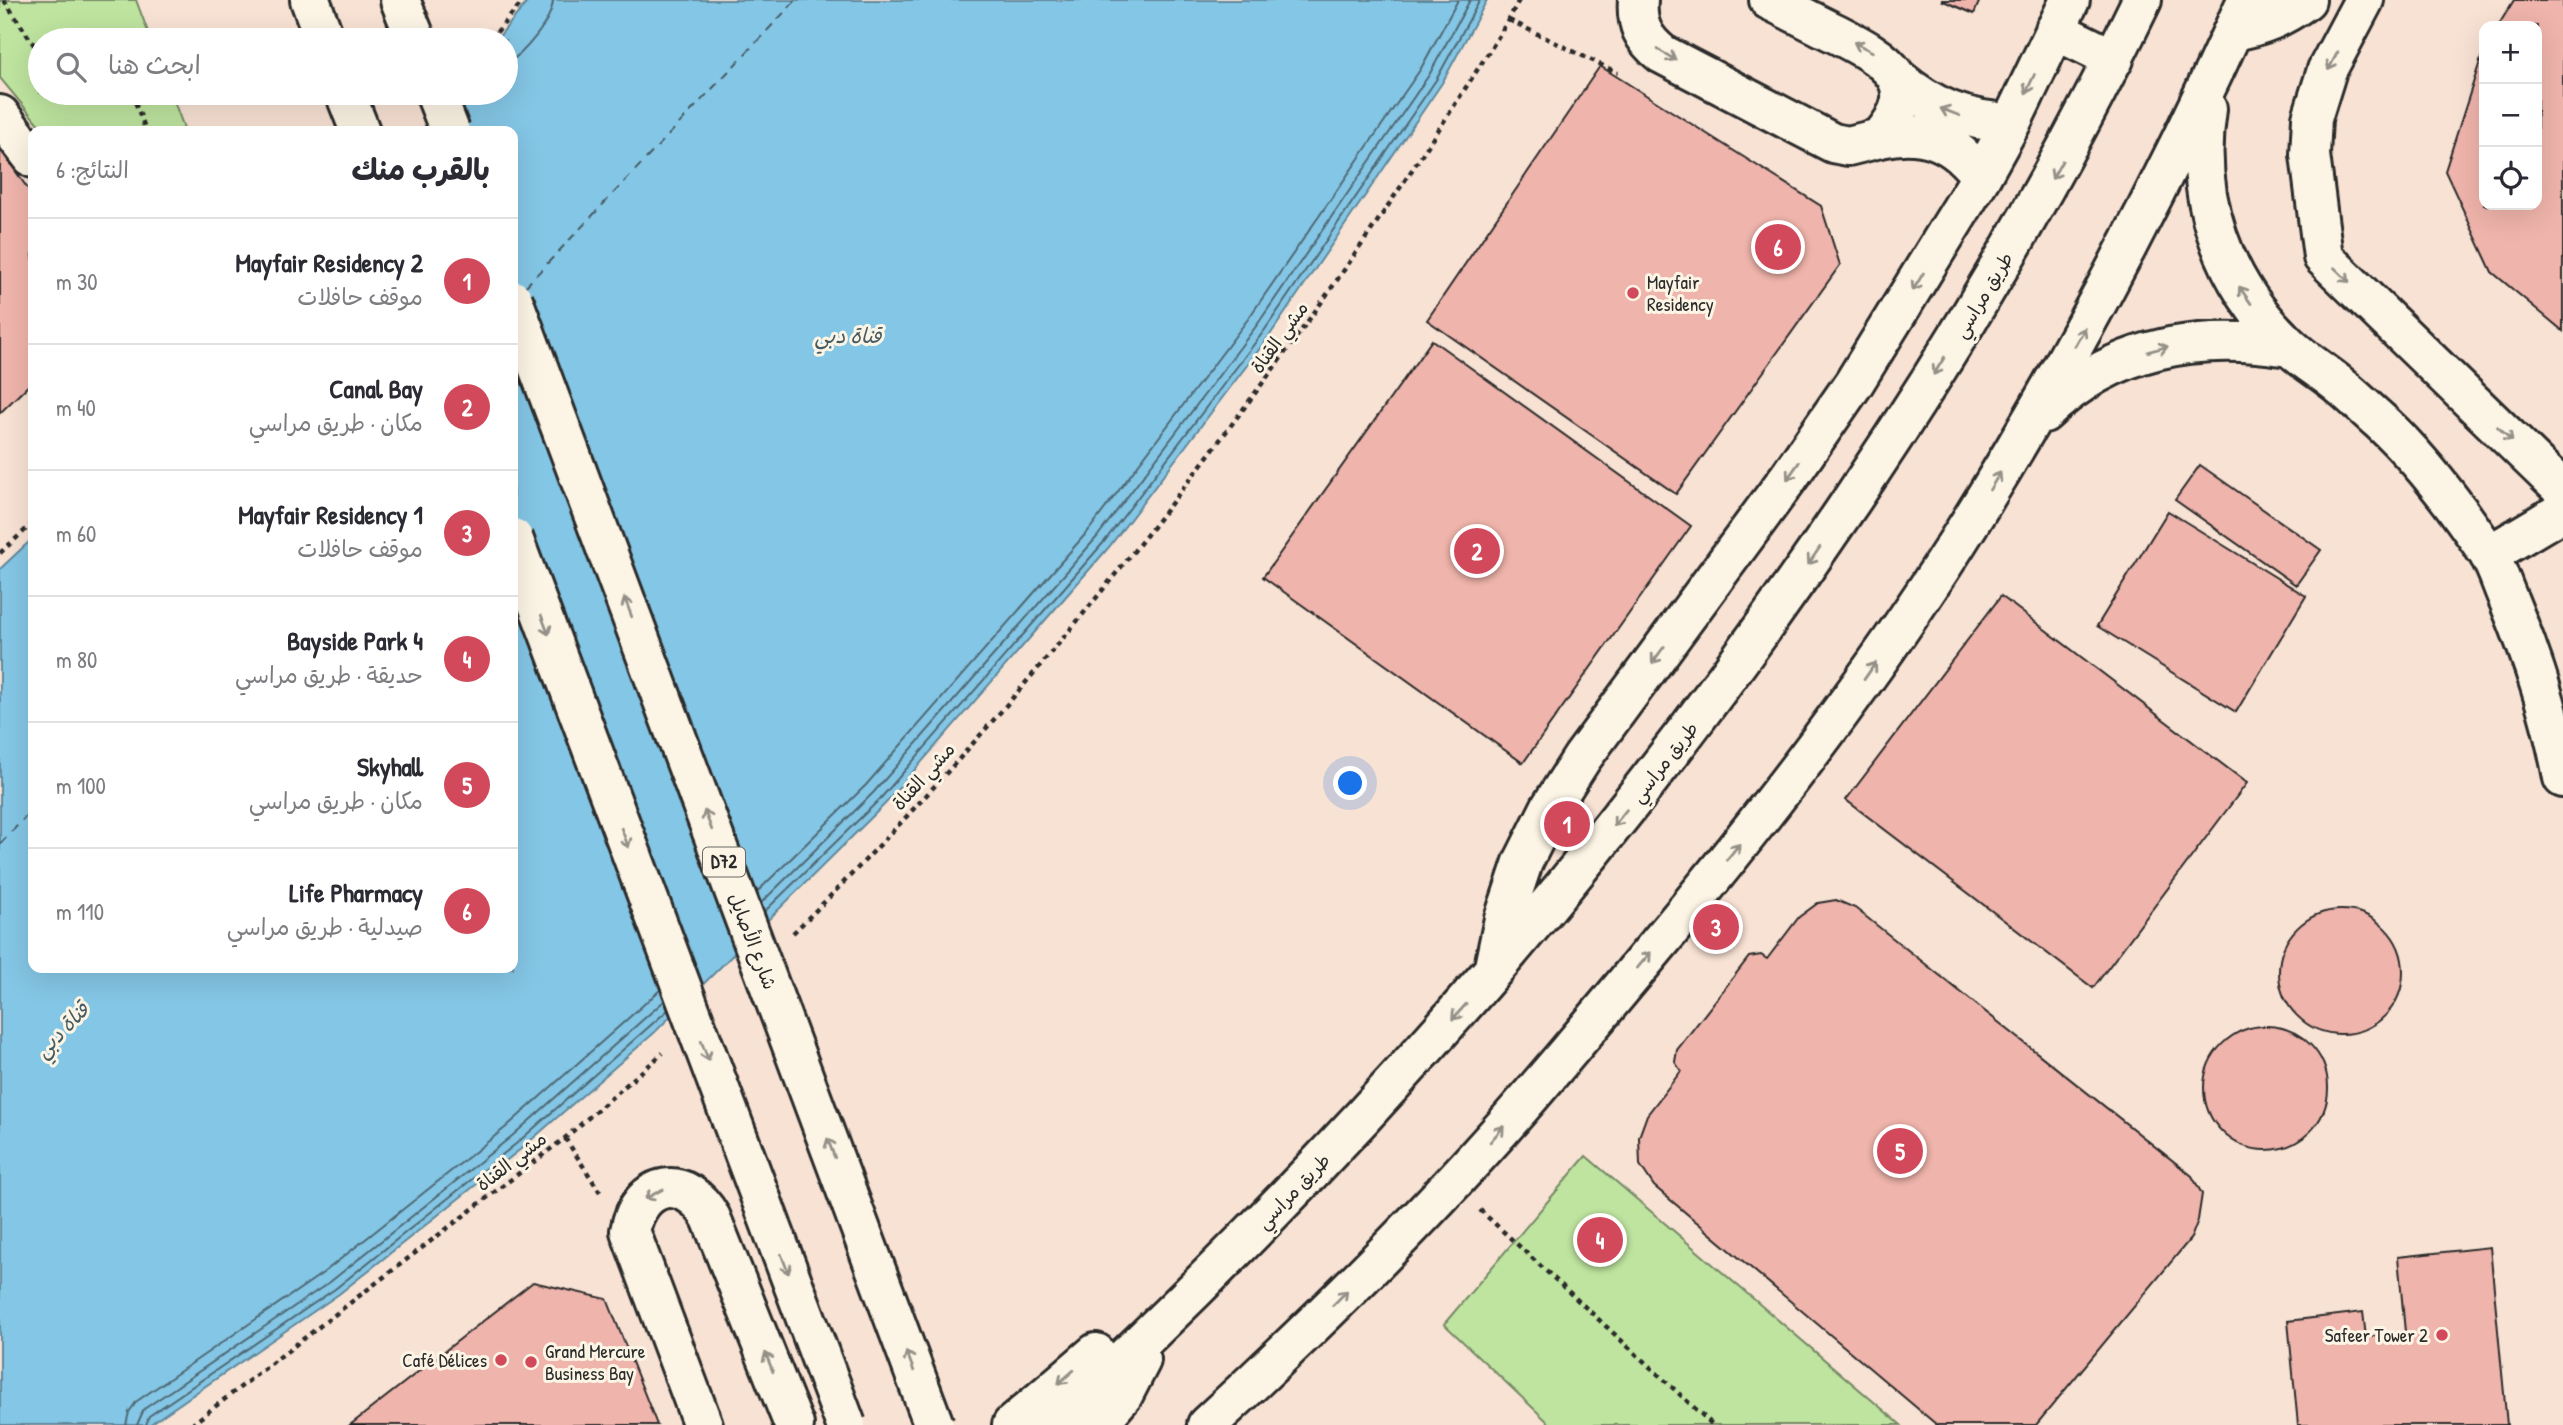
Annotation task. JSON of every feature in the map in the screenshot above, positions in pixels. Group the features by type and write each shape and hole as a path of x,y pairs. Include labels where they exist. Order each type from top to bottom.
{"street":[{"path":"310,0 321,28"},
{"path":"400,0 410,28"},
{"path":"1638,0 1636,15 1640,30 1649,44 1662,54 1833,143 1857,145 1880,138 1919,134 1938,139 1955,148 1982,177"},
{"path":"1769,0 1873,52 1891,68 1897,78 1900,94 1899,111 1880,138"},
{"name":"طريق مراسي","path":"1054,1425 1148,1338 1382,1098 1492,975 1698,718 1795,584 1976,309 2060,164 2142,0"},
{"path":"2234,30 2259,27 2306,0"},
{"path":"2364,0 2328,70 2312,118 2311,168 2323,257 2563,490"},
{"path":"1492,975 1504,919 1523,862 1550,808 1582,758 1804,456 1916,286 1982,177 2063,15 2114,59"},
{"path":"2234,30 2203,135 2204,175 2210,214 2221,251 2239,286 2261,318 2289,347 2337,383 2383,424 2424,470 2489,555 2541,683 2563,778"},
{"path":"1207,1425 1292,1346 1451,1184 1568,1053 1794,774 1894,637 2021,438 2126,252 2234,30"},
{"path":"1897,78 1938,108 1986,122 2011,123"},
{"path":"350,105 358,126"},
{"path":"440,105 448,126"},
{"path":"0,115 28,151"},
{"name":"شارع الأصايل","path":"518,313 934,1425"},
{"path":"2021,438 2046,411 2076,387 2141,353 2177,344 2214,340 2251,341 2289,347"},
{"path":"2489,555 2563,511"},
{"path":"518,551 846,1425"},
{"path":"703,1425 630,1231 634,1211 647,1196 665,1188 685,1190 701,1200 711,1218 794,1425"},
{"path":"1012,1425 1090,1357 1108,1347 1148,1338 1139,1368 1124,1395 1097,1425"},
{"path":"1242,1425 1292,1346"}],"path":[{"path":"4,0 28,36"},
{"path":"500,28 524,0"},
{"name":"مشي القناة","path":"790,935 910,813 1068,635 1162,516 1342,273 1509,20 1519,0"},
{"path":"1509,20 1621,74"},
{"path":"136,105 144,126"},
{"path":"0,553 28,528"},
{"name":"مشي القناة","path":"191,1425 565,1138 665,1052"},
{"path":"1451,1184 1713,1425"}],"green space":[{"path":"0,0 136,0 146,28 28,28 28,105 175,105 183,126 40,126 0,78"},
{"path":"1586,1156 1901,1425 1551,1425 1444,1324"}],"water":[{"name":"قناة دبي","path":"529,0 1487,0 1442,83 1270,335 1109,547 885,804 654,1033 522,1148 339,1294 149,1425 0,1425 0,569 28,543 28,973 518,973 518,126 425,126 443,105 518,105 518,28 506,28"}],"building":[{"path":"1941,0 1980,0 1974,14"},
{"path":"2514,0 2563,0 2563,331 2492,272 2445,171 2479,65 2479,210 2542,210 2542,21 2501,21"},
{"name":"Mayfair Residency","path":"1600,66 1821,206 1840,265 1676,494 1427,320"},
{"path":"0,149 28,189 28,386 0,413"},
{"path":"1432,340 1691,526 1523,763 1263,577"},
{"path":"2200,465 2321,550 2296,585 2175,500"},
{"path":"2168,511 2306,596 2236,712 2097,626"},
{"path":"2001,596 2247,783 2093,988 1846,800"},
{"path":"1836,900 1855,908 2192,1176 2202,1194 2198,1220 2191,1238 2036,1425 1937,1425 1654,1186 1640,1165 1639,1137 1647,1115 1681,1071 1675,1062 1677,1050 1749,957 1761,955 1767,959 1799,917 1818,903"},
{"path":"2341,910 2365,915 2385,928 2398,948 2403,972 2398,996 2385,1016 2365,1029 2341,1034 2317,1029 2297,1016 2284,996 2279,972 2284,948 2297,928 2317,915"},
{"path":"2266,1026 2290,1031 2310,1044 2323,1064 2328,1088 2323,1112 2310,1132 2290,1145 2266,1150 2242,1145 2222,1132 2209,1112 2204,1088 2209,1064 2222,1044 2242,1031"},
{"name":"Safeer Tower 2","path":"2490,1247 2507,1425 2298,1425 2288,1321 2363,1312 2366,1337 2405,1332 2398,1257"},
{"name":"Grand Mercure Business Bay","path":"533,1282 607,1299 657,1425 350,1425"}],"ferry route":[{"path":"525,287 796,0"},
{"path":"0,844 28,814"}],"place":[{"name":"Life Pharmacy","path":"1778,247"},
{"name":"Mayfair Residency","path":"1633,293"},
{"name":"Canal Bay","path":"1477,551"},
{"name":"Mayfair Residency 2","path":"1567,824"},
{"name":"Mayfair Residency 1","path":"1716,927"},
{"name":"Skyhall","path":"1900,1151"},
{"name":"Bayside Park 4","path":"1600,1240"},
{"name":"Safeer Tower 2","path":"2442,1335"},
{"name":"Café Délices","path":"501,1360"},
{"name":"Grand Mercure Business Bay","path":"531,1362"}]}
